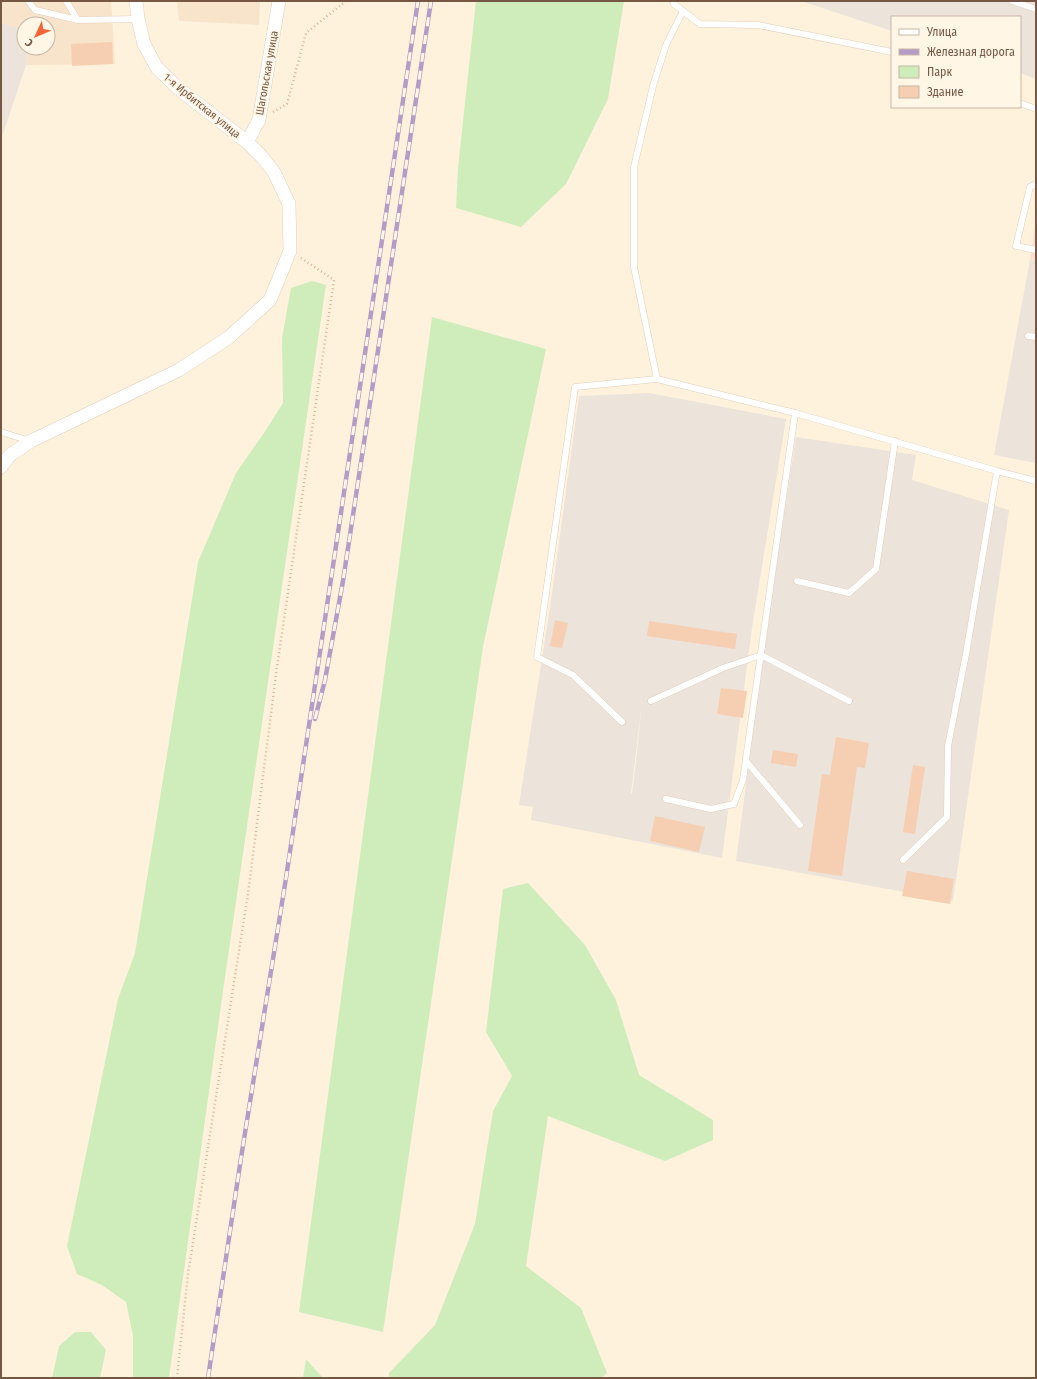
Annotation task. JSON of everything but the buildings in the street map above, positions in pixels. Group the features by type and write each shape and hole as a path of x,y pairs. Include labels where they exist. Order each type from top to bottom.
{"street":[{"name":"1-я Ирбитская улица","path":"136,1 138,19 144,44 157,68 179,89 246,142 262,157 274,172 289,204 290,251"},
{"name":"Шагольская улица","path":"246,142 259,120 279,1"},
{"path":"1,467 10,455 32,441 179,370 228,338 270,300 290,251"}],"lane":[{"path":"28,1 35,10 78,20 138,19"},
{"path":"66,1 78,20"},
{"path":"673,1 674,4 700,24 758,25 891,52"},
{"path":"1012,1 1036,9"},
{"path":"657,379 634,267 634,167 653,86 666,45 683,11"},
{"path":"1021,103 1036,109"},
{"path":"1036,184 1030,188 1016,246 1036,250"},
{"path":"1028,336 1036,337"},
{"path":"622,722 573,675 537,657 575,387 657,379 795,413 997,471 1036,480"},
{"path":"666,799 711,808 734,804 743,780 795,413"},
{"path":"1,432 32,441"},
{"path":"797,581 849,593 876,569 895,441"},
{"path":"903,860 947,817 948,746 966,654 997,471"},
{"path":"651,702 723,668 761,655 849,701"},
{"path":"746,762 800,825"}],"path":[{"path":"259,120 287,104 306,33 346,1"},
{"path":"177,1378 188,1274 248,894 277,666 334,280 290,251"}],"shaded area":[{"path":"1,1 111,1 115,64 26,65 27,56 56,56 56,16 16,16 16,28 1,23"},
{"path":"177,1 260,1 259,25 179,21"},
{"path":"801,1 1036,1 1036,79 1021,73 1021,16 891,16 891,31"},
{"path":"1,23 16,28 16,56 27,56 26,65 1,140"},
{"path":"1036,219 1036,261 1030,260"},
{"path":"1030,260 1036,261 1036,463 994,455"},
{"path":"649,393 786,419 752,628 722,858 531,820 533,807 519,805 551,601 579,396","holes":["642,703 636,762 632,794"]},
{"path":"796,437 916,455 912,480 1009,510 953,901 736,861 767,624"}],"green space":[{"path":"476,1 624,1 608,99 566,184 521,227 456,208 458,168"},
{"path":"312,281 326,285 224,984 169,1378 133,1378 133,1336 126,1302 102,1285 77,1274 67,1246 118,999 135,953 198,562 236,473 283,403 282,338 291,288"},
{"path":"432,317 546,349 483,647 383,1332 299,1312"},
{"path":"528,883 585,945 616,1000 639,1075 713,1120 713,1140 665,1161 548,1116 526,1266 581,1308 607,1373 601,1378 389,1378 389,1373 435,1325 475,1224 493,1111 512,1076 486,1032 503,889"},
{"path":"75,1332 91,1332 106,1350 100,1378 52,1378 59,1346"},
{"path":"306,1359 323,1378 303,1378"}],"railway":[{"path":"208,1378 241,1158 286,878 418,1"},
{"path":"315,719 325,680 343,581 431,1"}]}
